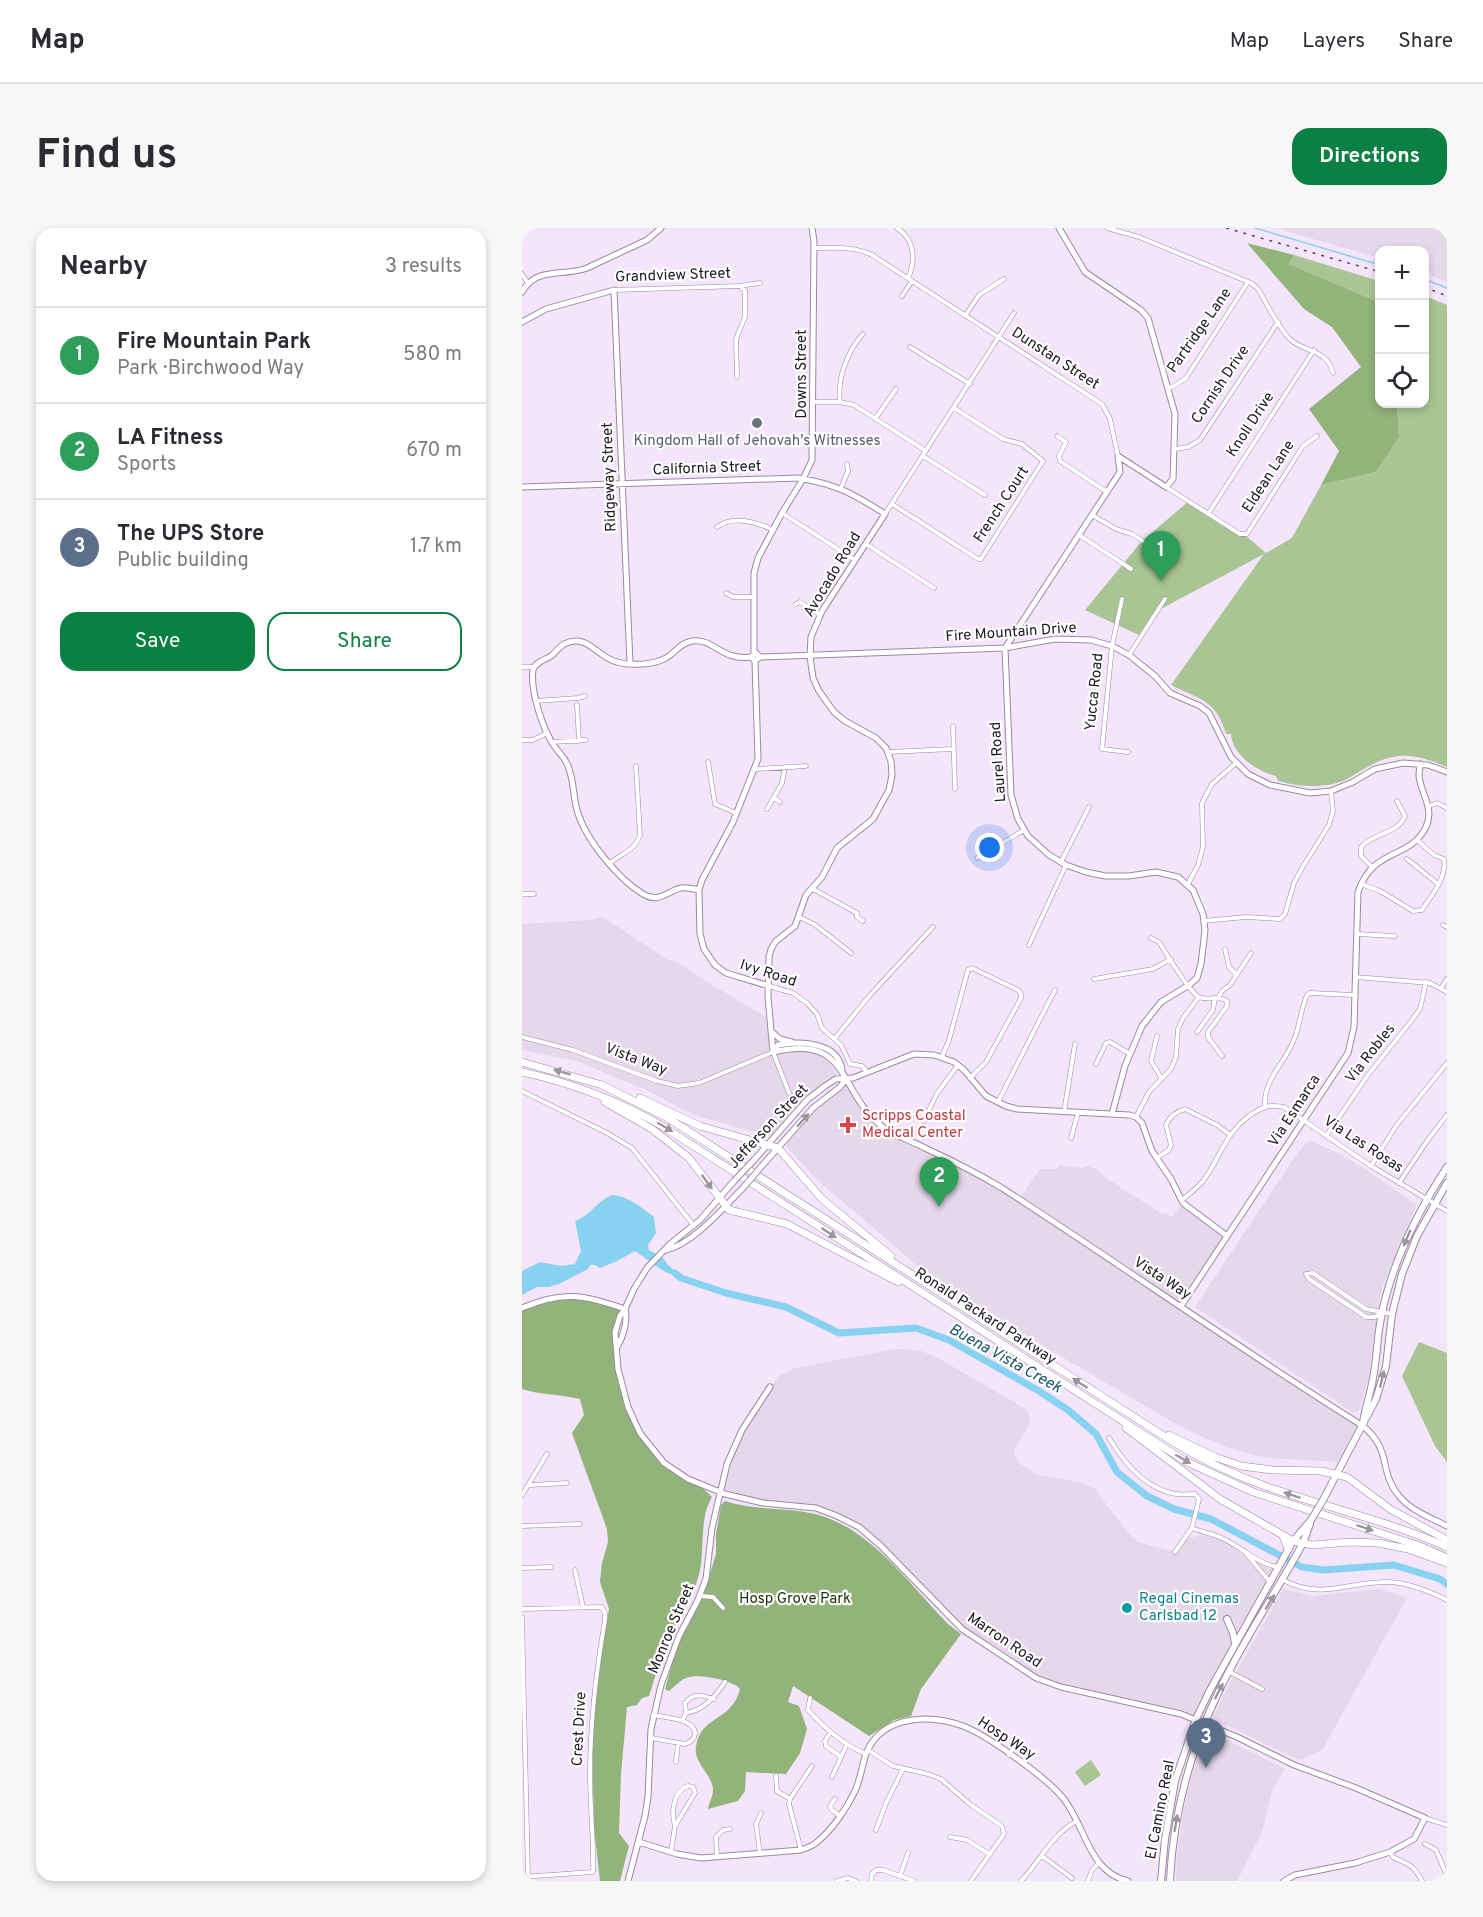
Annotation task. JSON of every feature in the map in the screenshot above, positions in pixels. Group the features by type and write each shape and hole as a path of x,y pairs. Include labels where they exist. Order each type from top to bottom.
{"highway":[{"name":"Ronald Packard Parkway","path":"522,1062 602,1085 668,1118 1186,1450 1240,1476 1447,1547"},
{"name":"Ronald Packard Parkway","path":"522,1072 574,1086 621,1104 677,1134 1185,1461 1268,1497 1420,1546 1447,1558"},
{"path":"602,1085 654,1104 700,1126 778,1149 830,1207 941,1294"},
{"path":"574,1086 615,1107 668,1140 689,1158 729,1210 769,1218 798,1229 945,1308"},
{"path":"1098,1406 1204,1488 1293,1541 1303,1544 1378,1543 1408,1549 1447,1563"},
{"path":"1129,1414 1199,1450 1241,1466 1263,1470 1321,1471 1347,1477 1394,1511 1447,1540"},
{"path":"1281,1534 1288,1549"}],"main road":[{"path":"1363,1426 1364,1412 1373,1380 1382,1313 1399,1258 1409,1233 1447,1167"},
{"path":"1311,1520 1338,1474 1381,1387 1386,1366 1392,1314 1407,1260 1434,1203 1447,1183"},
{"name":"El Camino Real","path":"1161,1881 1165,1839 1175,1781 1196,1719 1235,1643 1288,1549 1311,1520"},
{"name":"El Camino Real","path":"1170,1881 1173,1840 1184,1783 1204,1723 1230,1672 1298,1554 1311,1520"},
{"path":"1227,1619 1235,1643"}],"street":[{"path":"522,292 536,276 587,268 647,240 661,228"},
{"name":"Downs Street","path":"699,890 756,769 759,750 753,573 772,530 804,478 812,460 814,248 812,228"},
{"path":"897,228 903,232 912,247 913,255 910,280 902,296"},
{"path":"1059,228 1085,272 1141,310 1148,318 1175,417 1173,479 1166,487"},
{"path":"1107,228 1139,237 1248,282 1258,289 1292,341 1322,354 1329,362 1333,373"},
{"name":"Dunstan Street","path":"814,248 861,250 1102,404 1110,419 1118,456"},
{"path":"522,274 528,283"},
{"path":"965,316 978,296 1004,279"},
{"name":"Partridge Lane","path":"1168,388 1186,378 1248,282"},
{"name":"Grandview Street","path":"522,322 546,309 615,290 739,286 760,283"},
{"path":"737,377 736,339 745,317 745,291 739,286"},
{"name":"Ridgeway Street","path":"615,290 630,663"},
{"name":"Avocado Road","path":"888,752 876,738 845,721 834,712 819,691 813,678 810,656 811,637 820,615 1014,313"},
{"name":"Cornish Drive","path":"1175,449 1188,447 1200,440 1278,322"},
{"path":"840,402 841,378 856,341 862,334"},
{"path":"910,347 970,384"},
{"name":"Knoll Drive","path":"1208,514 1314,350"},
{"path":"874,419 896,390"},
{"path":"814,402 840,402 854,405 985,495"},
{"name":"French Court","path":"892,504 981,559 1044,461 1022,444 1004,439 954,408"},
{"path":"1057,436 1066,442 1059,456 1060,461 1107,492"},
{"name":"Eldean Lane","path":"1208,514 1245,535 1303,446 1317,436"},
{"path":"1118,456 1208,514"},
{"path":"1005,648 1120,472 1118,456"},
{"path":"841,488 848,471 847,464"},
{"name":"California Street","path":"522,487 804,478 841,488 885,514"},
{"path":"782,513 855,560"},
{"path":"1092,515 1116,530 1132,534 1166,556"},
{"path":"717,526 722,523 748,521 759,523 772,530"},
{"path":"1078,535 1131,569"},
{"path":"866,544 934,588"},
{"path":"726,593 733,597 753,597"},
{"path":"1112,646 1122,599"},
{"path":"1129,655 1165,599"},
{"path":"1155,601 1161,605"},
{"path":"795,604 800,602 820,615"},
{"name":"Fire Mountain Drive","path":"534,667 563,645 577,641 591,645 617,663 630,663 654,662 665,658 684,643 692,641 705,642 727,656 735,658 1005,648 1069,638 1091,640 1112,646 1129,655 1146,668 1170,693 1200,706 1209,713 1225,747 1236,763 1256,779 1277,788 1310,793 1331,791 1375,769 1403,763 1421,764 1447,772"},
{"name":"Yucca Road","path":"1112,646 1102,749 1128,752"},
{"name":"Laurel Road","path":"1005,648 1011,795 1024,830 1040,848 1063,863 1086,872 1105,876 1166,873 1188,884"},
{"path":"522,667 534,667 536,701 541,720 572,774 580,822 596,848 609,864 642,894 651,898 661,898 682,888 699,890"},
{"path":"536,701 585,696"},
{"path":"577,705 579,741"},
{"path":"953,726 955,789"},
{"path":"522,740 533,740 548,733"},
{"path":"552,742 586,740"},
{"path":"789,1093 773,1052 768,998 771,949 776,941 793,929 806,895 822,877 837,848 873,819 884,803 892,775 888,752 953,749"},
{"path":"708,762 716,804 737,813"},
{"path":"1112,1114 1130,1054 1142,1026 1161,1002 1197,978 1205,930 1198,900 1188,884 1198,865 1203,847 1202,803 1212,784 1236,763"},
{"path":"1417,840 1445,863 1438,884 1422,910 1417,912 1380,891 1361,884 1372,867 1417,840 1428,824 1429,806 1420,781 1421,764"},
{"path":"609,864 620,855 630,851 637,844 640,835 636,766"},
{"path":"756,769 806,766"},
{"path":"767,809 782,783 785,767"},
{"path":"1203,921 1246,917 1280,919 1283,917 1302,868 1329,825 1333,811 1331,791"},
{"path":"774,798 780,802"},
{"path":"1372,867 1361,856 1361,847 1365,842 1399,826 1405,816 1397,801"},
{"path":"1429,806 1437,803 1447,808"},
{"path":"1029,945 1089,807"},
{"path":"977,858 1024,830"},
{"path":"1407,859 1438,884"},
{"name":"Via Esmarca","path":"1181,1306 1348,1053 1354,1026 1356,934 1361,884"},
{"path":"811,888 857,913 857,917 863,921"},
{"name":"Ivy Road","path":"699,890 700,937 710,957 726,973 793,993 817,1014 822,1028 841,1044 850,1064 862,1066 866,1071"},
{"path":"522,894 534,894"},
{"path":"799,917 813,924 851,953"},
{"path":"835,1038 871,994 933,927"},
{"path":"1356,934 1395,936"},
{"path":"1151,938 1159,942 1192,992 1199,997 1224,998 1228,1003 1208,1032 1208,1037 1222,1056"},
{"path":"1225,949 1230,967 1237,975"},
{"path":"1197,1032 1217,998 1230,985 1251,953"},
{"path":"1094,979 1153,969 1171,959"},
{"path":"942,1057 970,969 1018,990 1021,998 986,1062 970,1078"},
{"path":"1355,977 1426,982 1447,992"},
{"path":"1441,988 1447,980"},
{"name":"Via Robles","path":"1326,1136 1368,1075 1420,1009 1426,982"},
{"path":"998,1102 1055,990"},
{"path":"1181,1200 1205,1179 1230,1134 1238,1125 1265,1106 1264,1097 1270,1079 1294,1041 1307,995 1310,993 1354,995"},
{"path":"1136,1118 1149,1092 1171,1069 1176,1058 1178,1029 1182,1018 1199,997"},
{"path":"771,1031 780,1039 792,1042"},
{"path":"1157,1036 1151,1061 1162,1079"},
{"name":"Vista Way","path":"522,1037 573,1050 657,1081 678,1086 699,1083 773,1052 793,1047 819,1050 832,1060 867,1112 886,1130 989,1180 1363,1426 1380,1443 1390,1481 1399,1497 1407,1504 1447,1526"},
{"name":"Vista Way","path":"773,1052 778,1045 792,1042 822,1046 842,1065 842,1072"},
{"path":"1096,1064 1107,1043 1114,1044 1130,1054"},
{"path":"1064,1112 1075,1044"},
{"path":"846,1080 914,1054 942,1057 958,1065 982,1092 998,1102 1017,1109 1112,1114 1136,1118 1142,1124 1157,1159 1171,1179 1181,1200 1192,1211 1227,1236"},
{"path":"1371,1166 1396,1126 1447,1062"},
{"path":"924,1121 936,1095 958,1065"},
{"name":"Jefferson Street","path":"625,1309 636,1283 647,1268 670,1244 694,1226 814,1094 836,1079 846,1080"},
{"name":"Jefferson Street","path":"666,1250 673,1249 691,1236 726,1205 813,1108 846,1080"},
{"path":"522,1091 608,1133 632,1148 694,1226"},
{"name":"Via Las Rosas","path":"1265,1106 1284,1107 1371,1166 1447,1211"},
{"path":"1157,1159 1169,1150 1171,1145 1166,1125 1179,1110 1185,1109 1230,1134"},
{"path":"1071,1138 1078,1113"},
{"path":"1399,1183 1420,1149 1447,1115"},
{"path":"1382,1313 1375,1317 1365,1317 1309,1279 1306,1274 1312,1273 1366,1309 1392,1314"},
{"path":"522,1308 554,1297 567,1296 598,1300 625,1309"},
{"name":"Marron Road","path":"625,1309 620,1316 614,1339 621,1384 628,1407 640,1433 664,1463 688,1479 749,1501 816,1508 859,1527 880,1545 962,1629 1036,1678 1061,1687 1196,1719 1293,1765 1447,1825"},
{"name":"Monroe Street","path":"628,1881 648,1797 650,1738 661,1685 674,1648 706,1579 719,1492 735,1444 770,1387"},
{"path":"1109,1438 1138,1475 1161,1490 1174,1494 1195,1494 1199,1499 1192,1528 1175,1552"},
{"path":"522,1495 547,1454"},
{"path":"529,1485 567,1483"},
{"path":"522,1526 580,1524"},
{"path":"1192,1528 1223,1538 1267,1566 1280,1565"},
{"path":"1243,1550 1270,1582"},
{"path":"522,1568 551,1567"},
{"path":"522,1609 583,1607 575,1570"},
{"path":"1283,1581 1300,1588 1322,1591 1380,1582 1402,1583 1447,1600"},
{"path":"700,1596 713,1597 723,1608"},
{"name":"Crest Drive","path":"528,1876 592,1872 591,1727 596,1671 605,1613 602,1607 583,1607"},
{"path":"522,1617 528,1876 522,1877"},
{"path":"1230,1672 1262,1689"},
{"path":"686,1713 695,1712 714,1699 725,1682"},
{"path":"682,1721 686,1713 685,1703 690,1697 701,1695 714,1699"},
{"path":"810,1698 808,1710 846,1746 867,1752 890,1765 928,1773 941,1779 971,1805 1002,1826 1004,1834 971,1881"},
{"path":"650,1738 685,1744 695,1733 693,1726 682,1721 653,1715"},
{"name":"Hosp Way","path":"801,1850 818,1841 856,1790 867,1752 881,1732 892,1725 907,1721 933,1719 967,1727 1035,1773 1059,1793 1099,1863 1113,1875 1128,1881"},
{"path":"830,1733 825,1741 826,1746 840,1756"},
{"path":"676,1762 678,1743"},
{"path":"1009,1755 1016,1744"},
{"path":"832,1777 846,1746"},
{"path":"639,1842 689,1857 801,1850 789,1803 812,1766"},
{"path":"876,1830 903,1769"},
{"path":"776,1776 777,1791 790,1799"},
{"path":"670,1852 675,1826 695,1793 693,1787 682,1788 677,1794 673,1818 675,1826"},
{"path":"835,1799 830,1806 839,1815"},
{"path":"760,1854 756,1824 761,1812"},
{"path":"1284,1881 1295,1875 1354,1863 1390,1852 1414,1839 1425,1818"},
{"path":"1023,1880 1053,1840 1065,1828 1077,1821"},
{"path":"717,1857 717,1837 723,1830 730,1829"},
{"path":"950,1837 967,1840 989,1854"},
{"path":"1425,1844 1436,1850 1447,1876"},
{"path":"1390,1852 1393,1857 1416,1869 1422,1881"},
{"path":"900,1876 908,1853"},
{"path":"1042,1856 1072,1878"},
{"path":"1088,1881 1092,1870 1099,1863"},
{"path":"871,1881 872,1874 876,1870 883,1870 914,1881"},
{"path":"837,1881 848,1878 856,1881"}],"shaded area":[{"path":"1275,228 1447,228 1447,282 1429,275 1429,246 1375,246 1375,257"},
{"path":"603,917 668,960 674,960 768,1018 772,1051 799,1048 819,1054 831,1063 837,1074 796,1110 772,1137 694,1115 646,1090 577,1061 522,1050 522,924 591,920"},
{"path":"850,1080 858,1099 901,1142 942,1154 1019,1199 1040,1169 1056,1169 1059,1165 1082,1168 1087,1166 1096,1169 1106,1178 1162,1214 1172,1217 1182,1203 1226,1237 1180,1305 1362,1426 1342,1462 1267,1458 1236,1450 1202,1437 1045,1347 920,1268 816,1179 780,1139 812,1105"},
{"path":"1310,1141 1360,1166 1417,1205 1382,1287 1368,1380 1359,1411 1354,1413 1195,1307 1300,1150 1306,1142"},
{"path":"896,1349 919,1350 936,1357 1024,1408 1030,1420 1014,1450 1019,1463 1036,1474 1083,1483 1094,1488 1129,1534 1138,1542 1175,1552 1184,1539 1202,1535 1223,1540 1264,1561 1284,1566 1200,1721 1048,1683 974,1638 867,1533 826,1511 764,1504 721,1492 742,1430 773,1383 781,1375 795,1368"},
{"path":"1283,1589 1312,1596 1380,1589 1407,1598 1322,1750 1299,1760 1216,1720 1213,1716"},
{"path":"1212,1733 1285,1769 1272,1791 1262,1832 1237,1881 1176,1881 1178,1843 1185,1801 1198,1754 1206,1736"}],"green space":[{"path":"1247,243 1294,255 1289,264 1375,301 1375,408 1397,408 1399,437 1376,472 1321,485 1339,451 1309,409 1361,367 1332,327 1304,309"},
{"path":"1294,255 1375,280 1375,301 1289,264"},
{"path":"1429,298 1447,305 1447,767 1421,758 1400,756 1386,758 1347,779 1322,786 1295,785 1278,781 1276,776 1262,771 1241,755 1232,742 1231,734 1226,734 1222,722 1212,707 1171,685 1264,554 1157,611 1141,636 1085,610 1142,541 1189,501 1241,535 1245,535 1266,553 1292,538 1321,485 1376,472 1399,437 1397,408 1429,408"},
{"name":"Hosp Grove Park","path":"558,1298 586,1299 623,1311 616,1340 624,1401 654,1454 689,1481 703,1488 712,1497 705,1516 700,1568 689,1602 668,1640 649,1696 642,1698 637,1705 627,1707 619,1833 629,1846 620,1881 600,1881 594,1828 592,1737 597,1677 609,1609 600,1582 608,1542 607,1529 572,1433 584,1415 580,1399 522,1389 522,1311"},
{"path":"1419,1342 1447,1353 1447,1462 1435,1446 1402,1376"},
{"name":"Hosp Grove Park","path":"725,1501 815,1514 854,1531 888,1559 948,1624 961,1634 921,1689 911,1716 894,1720 869,1736 793,1686 788,1702 799,1706 807,1729 800,1753 786,1774 746,1772 745,1791 738,1801 708,1809 713,1790 710,1779 697,1758 696,1747 703,1729 730,1707 736,1700 740,1689 724,1680 694,1676 683,1679 669,1691 665,1689 681,1633 705,1590 716,1554 716,1534 721,1505"},
{"path":"1091,1760 1101,1775 1085,1786 1075,1772"}],"water":[{"path":"612,1195 629,1200 654,1217 656,1233 648,1245 649,1250 663,1258 681,1278 665,1272 635,1251 600,1268 590,1265 588,1269 559,1284 537,1287 522,1295 522,1271 540,1262 561,1266 575,1264 581,1251 575,1221"}],"waterway":[{"path":"1255,228 1375,264"},
{"path":"1429,281 1447,288"},
{"name":"Buena Vista Creek","path":"675,1273 681,1278 726,1293 786,1307 839,1333 916,1328 949,1340 1068,1410 1096,1434 1117,1472 1147,1496 1174,1509 1211,1519 1302,1567 1323,1570 1394,1565 1440,1579 1447,1584"}],"railway":[{"path":"1226,228 1375,271"},
{"path":"1429,289 1447,296"}],"place":[{"name":"Kingdom Hall of Jehovah's Witnesses","path":"757,423"},
{"name":"Fire Mountain Park","path":"1161,581"},
{"name":"Scripps Coastal Medical Center","path":"848,1125"},
{"name":"LA Fitness","path":"939,1207"},
{"name":"Regal Cinemas Carlsbad 12","path":"1127,1608"},
{"name":"The UPS Store","path":"1206,1768"}]}
